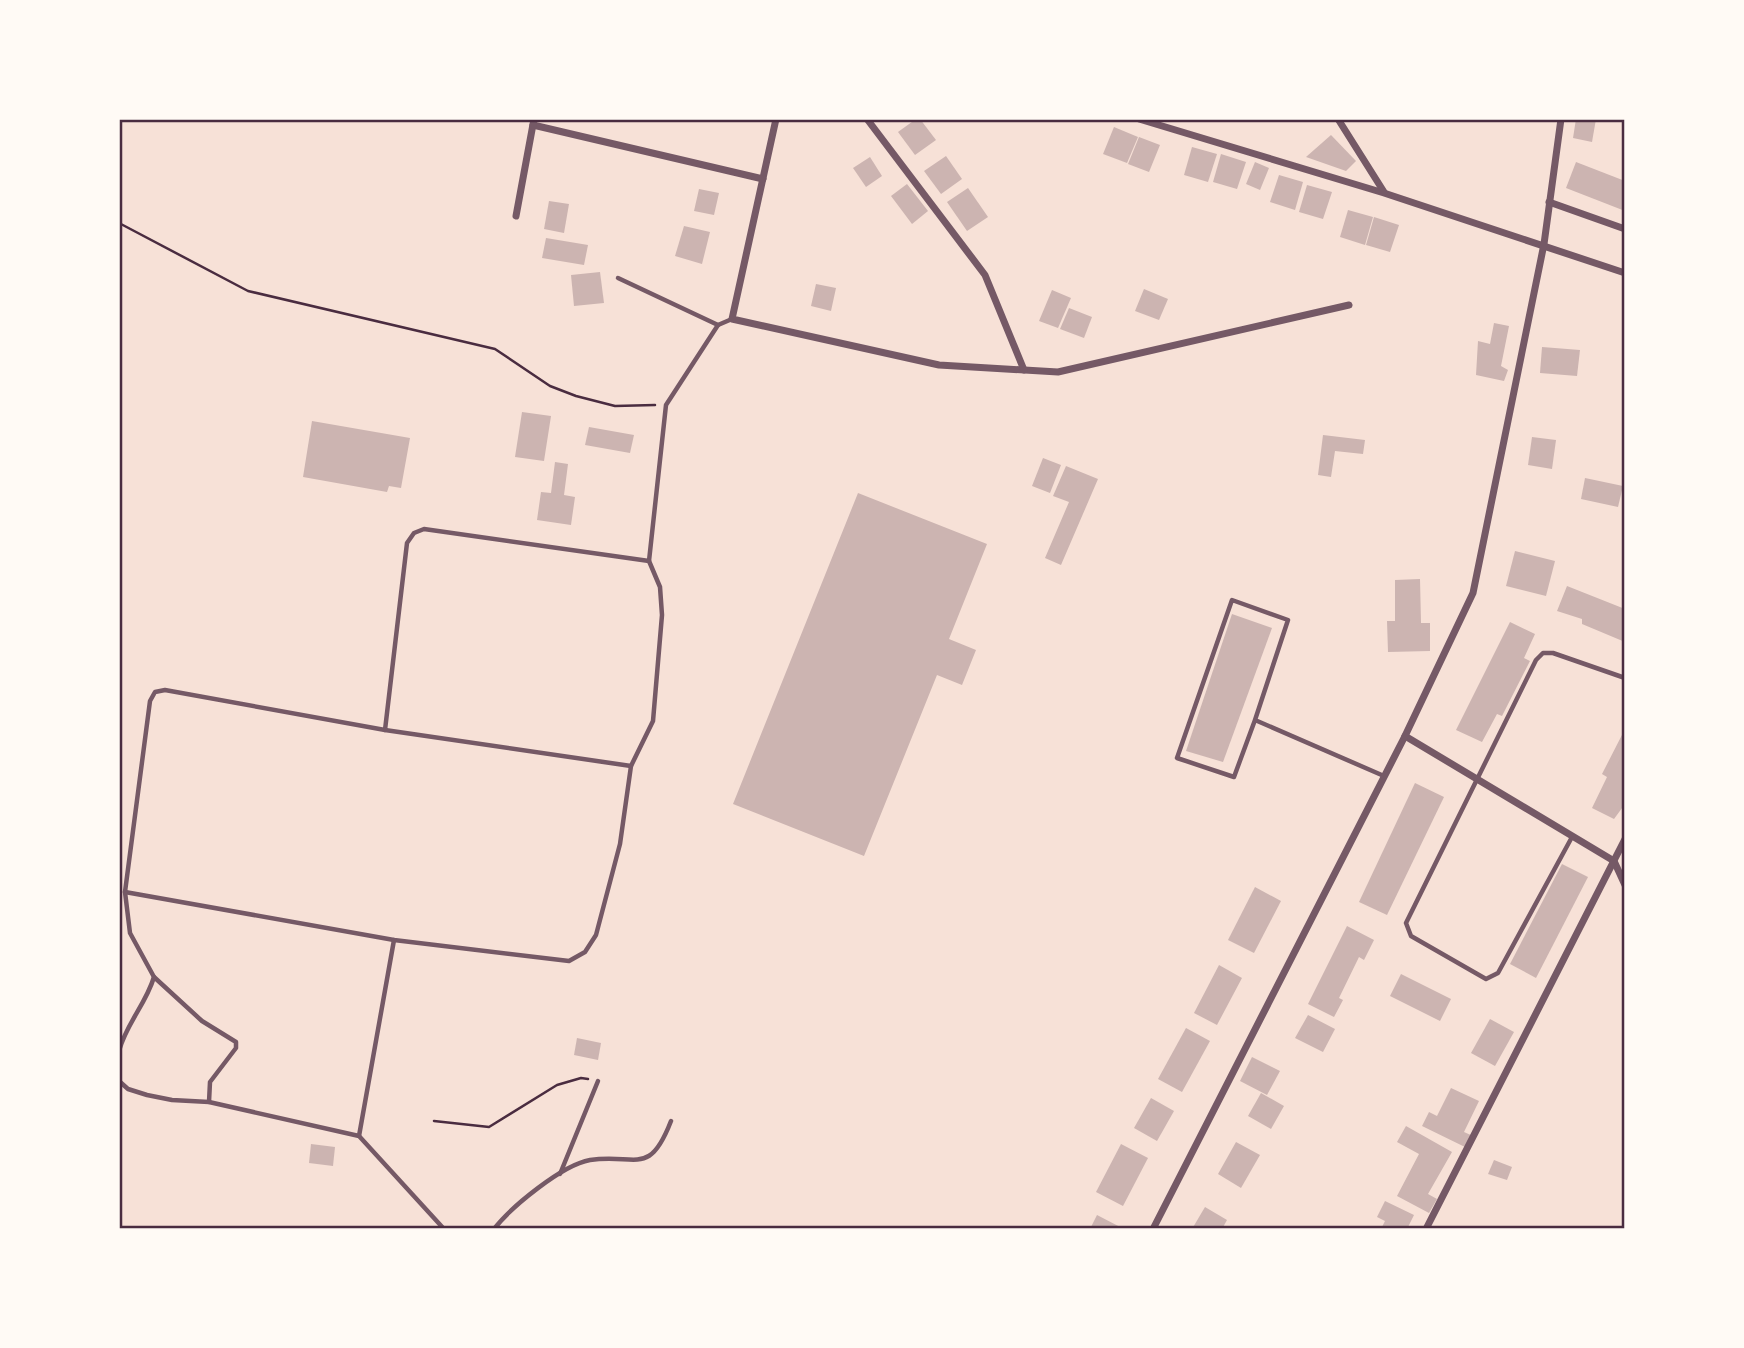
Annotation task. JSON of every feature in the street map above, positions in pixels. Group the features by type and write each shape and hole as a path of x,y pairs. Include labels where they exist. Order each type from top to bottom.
{"street":[{"path":"776,119 732,319 939,365 1058,372 1349,305"},
{"path":"867,119 985,275 1024,370"},
{"path":"1139,119 1384,193 1625,273"},
{"path":"1338,119 1384,193"},
{"path":"1153,1229 1385,776 1473,593 1544,244 1561,119"},
{"path":"516,216 534,122 763,179"},
{"path":"1549,202 1625,229"},
{"path":"1405,736 1614,861 1625,885"},
{"path":"1426,1229 1625,839"}],"lane":[{"path":"618,278 718,325"},
{"path":"125,892 394,940 569,961 585,952 596,935 620,844 631,766 653,721 662,615 660,587 649,561 666,405 718,325 732,319"},
{"path":"385,730 407,543 414,533 424,529 649,561"},
{"path":"1232,600 1288,620 1255,720 1234,777 1177,758 1232,600"},
{"path":"1573,836 1497,972 1486,979 1411,936 1406,923 1536,660 1543,653 1553,653 1625,678"},
{"path":"209,1102 210,1082 236,1048 236,1042 202,1021 154,977 130,933 125,892 150,701 155,692 164,690 385,730 631,766"},
{"path":"1255,720 1385,776"},
{"path":"359,1136 394,940"},
{"path":"119,1051 123,1035 148,995 154,977"},
{"path":"119,1081 128,1089 147,1095 172,1100 209,1102 359,1136 444,1229"},
{"path":"560,1175 598,1081"},
{"path":"494,1229 507,1212 560,1175 589,1160 638,1161 660,1149 671,1121"}],"path":[{"path":"119,223 248,292 495,349 550,386 576,396 615,405 666,405"},
{"path":"434,1121 489,1127 557,1085 581,1077 598,1081"}],"building":[{"path":"920,119 936,140 915,155 898,132"},
{"path":"1576,119 1596,119 1592,142 1573,138"},
{"path":"1114,127 1138,137 1127,163 1103,154"},
{"path":"1331,135 1356,161 1346,171 1306,157"},
{"path":"1139,137 1160,145 1149,172 1128,164"},
{"path":"1192,147 1217,154 1208,182 1184,175"},
{"path":"1221,154 1246,162 1237,189 1213,182"},
{"path":"946,156 962,179 941,194 924,171"},
{"path":"870,157 882,176 866,187 853,168"},
{"path":"1255,162 1269,168 1260,190 1246,184"},
{"path":"1576,162 1625,181 1625,211 1566,188"},
{"path":"1279,175 1303,182 1295,210 1270,202"},
{"path":"907,184 928,211 912,224 891,196"},
{"path":"1307,185 1332,192 1323,219 1299,212"},
{"path":"968,188 988,217 967,231 947,202"},
{"path":"699,189 719,193 714,215 694,211"},
{"path":"549,201 569,204 564,233 544,229"},
{"path":"1348,210 1373,217 1365,245 1340,237"},
{"path":"1374,217 1399,225 1390,252 1366,245"},
{"path":"684,226 710,232 702,264 675,256"},
{"path":"546,238 588,245 584,265 542,258"},
{"path":"600,272 604,303 574,306 571,275"},
{"path":"816,284 836,288 831,311 811,306"},
{"path":"1144,289 1168,299 1159,320 1135,311"},
{"path":"1052,290 1071,298 1058,328 1039,321"},
{"path":"1069,308 1092,317 1084,338 1060,329"},
{"path":"1494,323 1509,326 1501,366 1508,370 1504,381 1476,375 1478,341 1490,344"},
{"path":"1542,347 1580,350 1577,376 1540,373"},
{"path":"522,412 551,416 544,461 515,457"},
{"path":"312,421 410,438 401,488 389,486 387,492 303,477"},
{"path":"589,427 634,435 630,453 585,445"},
{"path":"1323,435 1365,440 1363,454 1335,451 1331,477 1318,475"},
{"path":"1532,437 1556,440 1552,469 1528,465"},
{"path":"1043,458 1061,465 1050,493 1032,486"},
{"path":"555,462 568,464 564,495 575,497 571,525 537,520 541,492 551,493"},
{"path":"1066,466 1098,479 1061,565 1045,558 1069,502 1053,496"},
{"path":"1585,478 1623,486 1618,507 1581,499"},
{"path":"858,493 987,544 949,639 976,650 962,685 937,675 864,856 733,804"},
{"path":"1515,551 1555,561 1546,596 1506,586"},
{"path":"1420,579 1421,623 1430,623 1430,651 1388,652 1387,621 1395,621 1395,580"},
{"path":"1567,586 1625,609 1625,642 1582,624 1582,619 1557,611"},
{"path":"1232,614 1272,628 1223,762 1186,751"},
{"path":"1510,622 1535,634 1524,658 1530,661 1502,716 1497,714 1482,742 1456,730"},
{"path":"1625,729 1625,804 1614,819 1592,808 1607,777 1602,774"},
{"path":"1415,783 1444,797 1387,915 1359,902"},
{"path":"1562,864 1588,877 1536,978 1510,964"},
{"path":"1255,887 1281,901 1254,953 1228,940"},
{"path":"1347,926 1374,940 1364,960 1359,957 1339,998 1343,1000 1334,1017 1308,1004"},
{"path":"1219,965 1242,978 1217,1025 1194,1013"},
{"path":"1401,974 1451,999 1440,1021 1390,996"},
{"path":"1308,1015 1335,1029 1323,1052 1295,1038"},
{"path":"1490,1019 1514,1032 1495,1066 1471,1053"},
{"path":"1186,1028 1210,1041 1182,1092 1158,1079"},
{"path":"577,1038 601,1043 598,1060 574,1055"},
{"path":"1252,1057 1280,1071 1267,1095 1240,1081"},
{"path":"1451,1088 1479,1101 1464,1132 1473,1136 1467,1148 1422,1126 1429,1112 1437,1116"},
{"path":"1261,1093 1284,1106 1271,1129 1248,1116"},
{"path":"1151,1098 1174,1111 1157,1141 1134,1128"},
{"path":"1406,1126 1452,1152 1428,1194 1437,1199 1429,1213 1397,1196 1419,1154 1397,1142"},
{"path":"1236,1142 1260,1155 1241,1188 1218,1174"},
{"path":"311,1144 335,1147 333,1166 309,1163"},
{"path":"1121,1144 1148,1158 1123,1206 1096,1192"},
{"path":"1494,1160 1512,1167 1507,1180 1488,1174"},
{"path":"1385,1201 1414,1215 1407,1229 1381,1229 1385,1221 1377,1217"},
{"path":"1205,1207 1227,1220 1222,1229 1192,1229"},
{"path":"1097,1215 1124,1229 1090,1229"}]}
